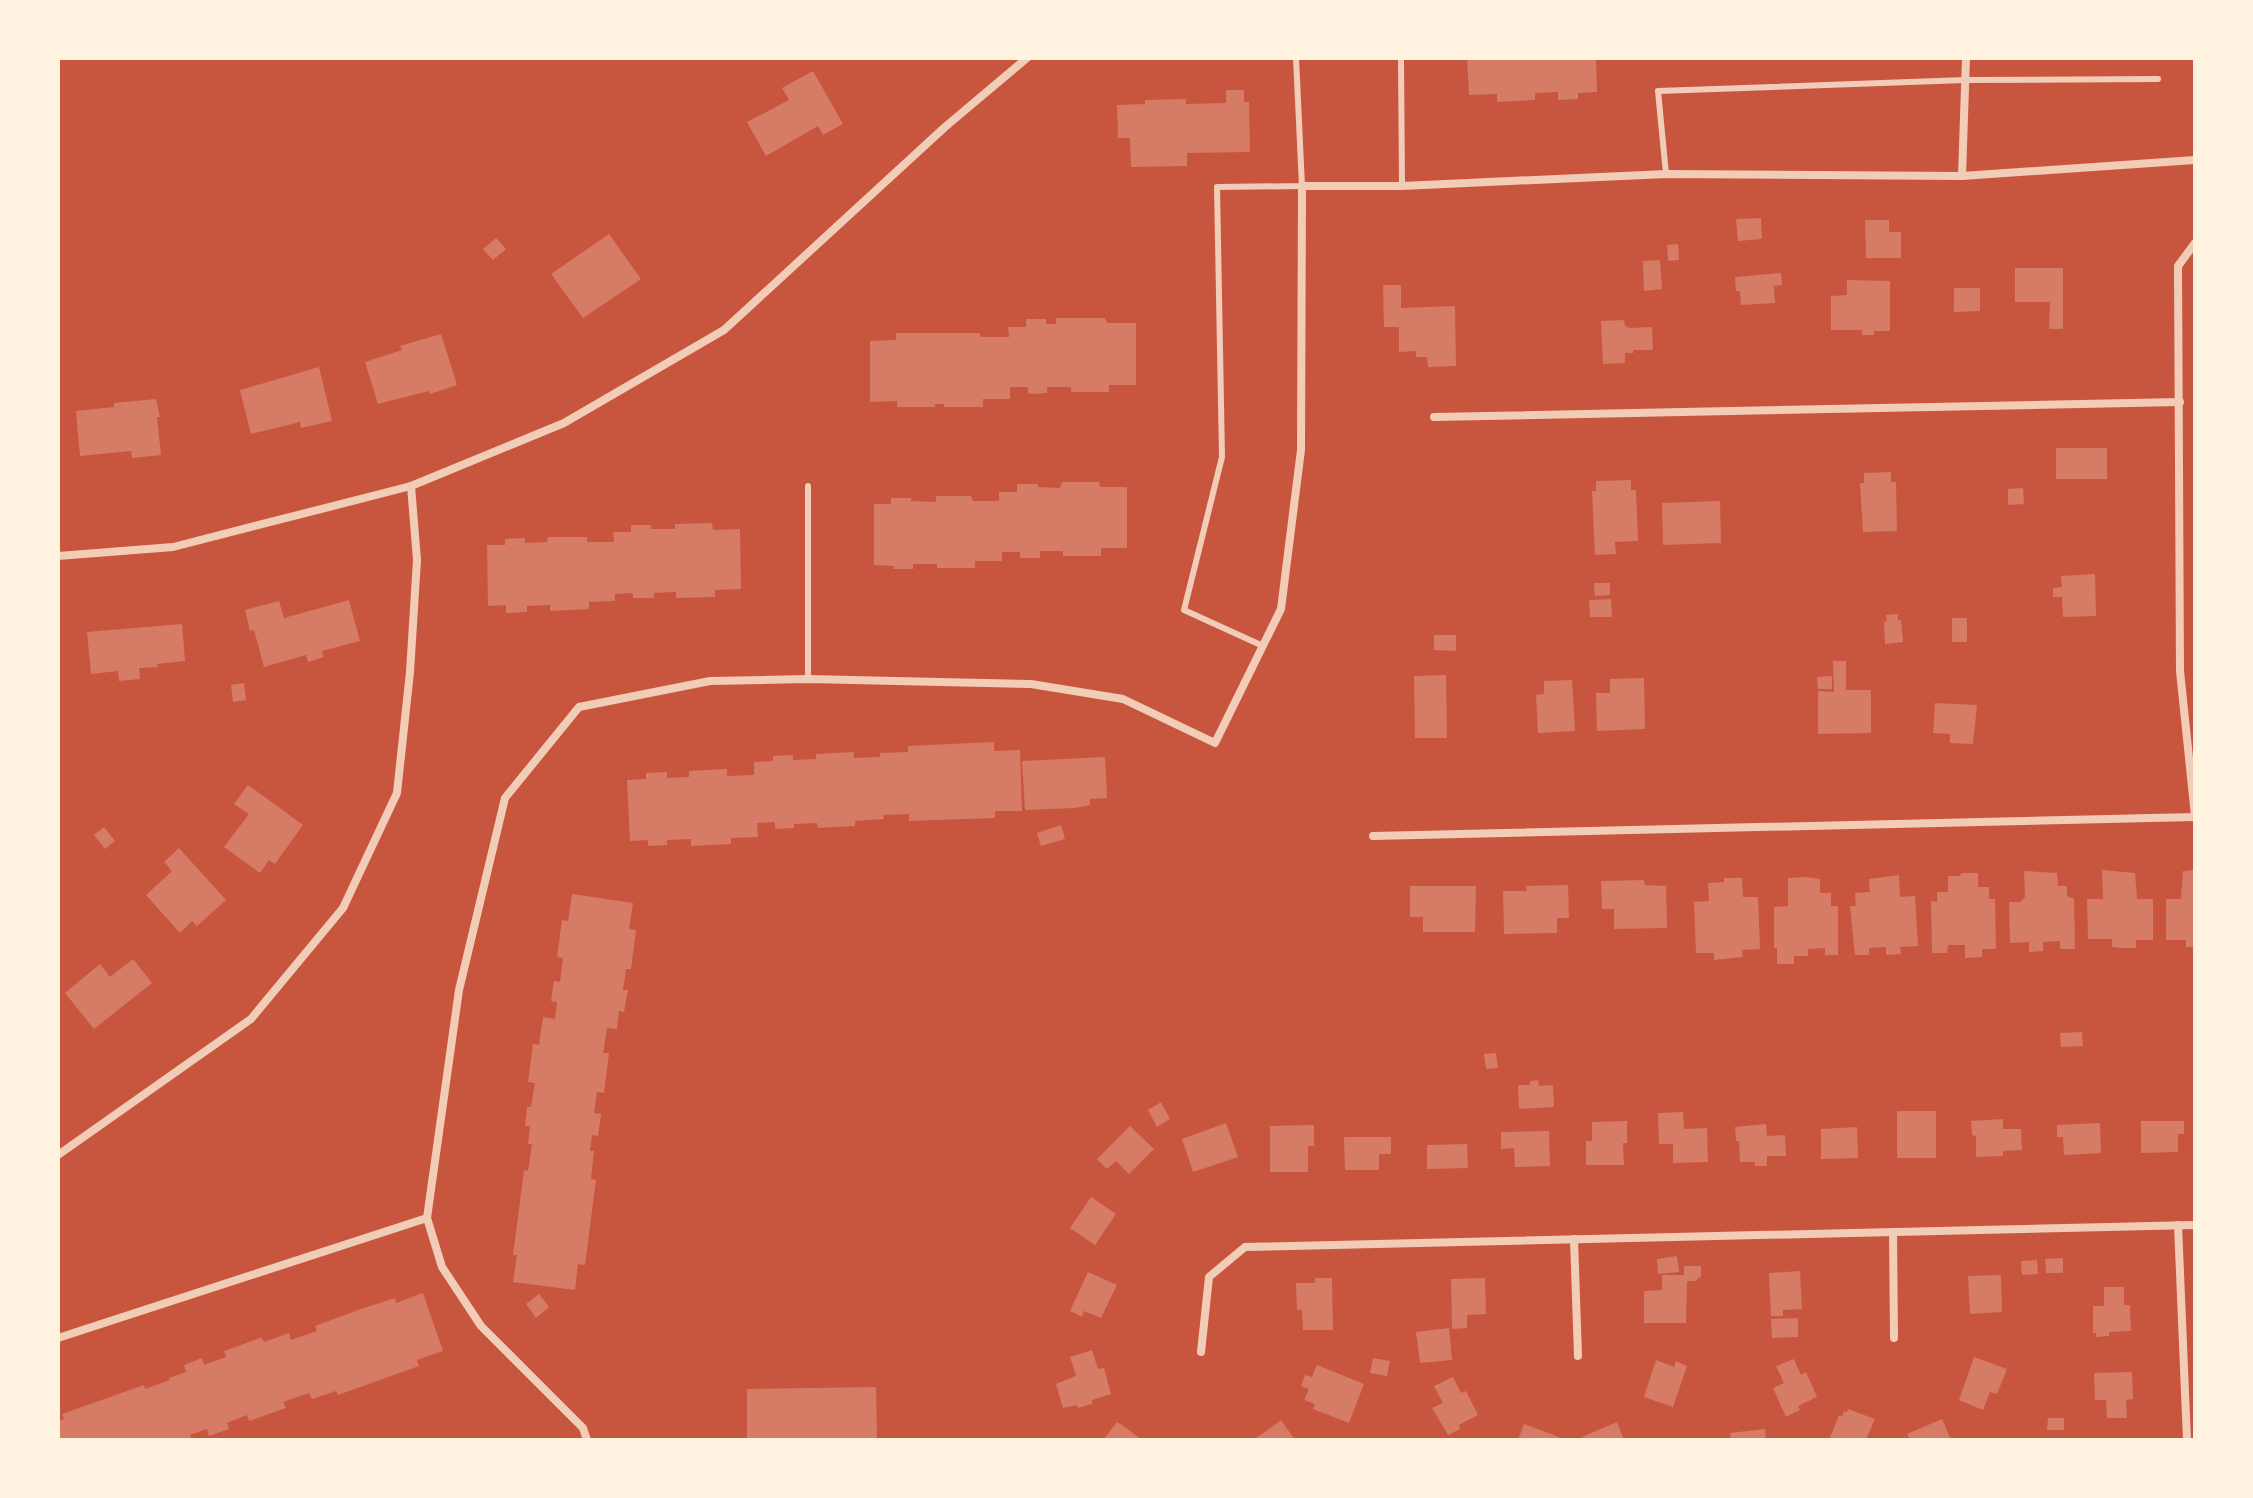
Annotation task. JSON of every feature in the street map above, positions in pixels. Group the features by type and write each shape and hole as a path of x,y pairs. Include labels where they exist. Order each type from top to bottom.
{"street":[{"path":"58,556 173,547 411,486 564,423 724,330 945,127 1027,58"},
{"path":"1962,176 1966,58"},
{"path":"587,1440 583,1428 481,1326 442,1267 427,1218 459,990 505,798 579,707 710,681 808,679 1031,684 1123,699 1215,743 1281,609 1301,450 1302,186 1402,186 1666,174 1962,176 2195,160"},
{"path":"1373,836 2195,817 2180,671 2178,266 2195,243"},
{"path":"1434,417 2180,402"},
{"path":"58,1155 251,1019 343,908 397,793 410,672 417,560 411,486"},
{"path":"58,1338 427,1218"},
{"path":"2178,1225 2187,1440"},
{"path":"1201,1352 1209,1277 1245,1247 2195,1225"},
{"path":"1893,1232 1894,1338"},
{"path":"1574,1239 1578,1356"}],"lane":[{"path":"1263,646 1184,610 1222,457 1217,187 1302,186 1296,58"},
{"path":"1401,58 1402,186"},
{"path":"1666,174 1658,91 1965,80 2158,79"},
{"path":"808,486 808,679"}],"building":[{"path":"1467,58 1596,58 1597,92 1578,93 1578,99 1558,100 1558,92 1535,93 1535,100 1497,102 1497,94 1469,95"},
{"path":"813,71 843,124 823,135 818,126 766,156 747,122 789,100 782,88"},
{"path":"1226,90 1244,90 1244,102 1249,102 1250,152 1187,153 1187,166 1131,167 1130,138 1118,138 1117,105 1145,104 1145,100 1186,99 1186,104 1226,103"},
{"path":"1761,218 1762,239 1738,241 1736,219"},
{"path":"1865,220 1889,220 1889,232 1901,232 1901,258 1866,258"},
{"path":"609,234 641,279 583,318 551,274"},
{"path":"496,238 506,249 493,260 483,249"},
{"path":"1678,244 1679,260 1668,261 1667,245"},
{"path":"1660,260 1662,289 1644,291 1643,261"},
{"path":"2015,268 2063,268 2063,329 2049,329 2050,302 2015,302"},
{"path":"1781,273 1782,285 1774,286 1775,303 1741,305 1735,277"},
{"path":"1847,280 1890,281 1890,331 1862,335 1862,330 1831,330 1831,296 1847,295"},
{"path":"1383,285 1401,285 1401,308 1455,306 1456,366 1428,367 1427,357 1416,357 1416,351 1399,352 1399,327 1384,327"},
{"path":"1954,288 1980,288 1980,311 1954,312"},
{"path":"1056,318 1105,318 1107,323 1136,323 1136,385 1109,385 1109,392 1071,392 1071,387 1047,387 1047,393 1033,394 1028,393 1028,387 1010,387 1010,399 983,399 983,407 944,407 944,404 935,404 935,407 897,407 897,401 870,402 870,341 896,340 896,333 979,333 981,337 1009,337 1008,327 1026,327 1026,319 1046,319 1046,324 1056,324"},
{"path":"1624,320 1625,326 1630,328 1652,327 1653,350 1633,350 1633,353 1625,353 1625,363 1603,364 1601,321"},
{"path":"441,334 457,385 430,394 429,391 378,404 365,362 402,350 400,346"},
{"path":"319,367 332,421 301,428 300,422 251,434 240,390"},
{"path":"156,399 161,455 132,458 131,451 80,456 76,411"},
{"path":"2056,448 2107,448 2107,479 2056,479"},
{"path":"1891,472 1891,482 1896,482 1897,531 1863,532 1860,483 1864,483 1864,473"},
{"path":"1631,480 1631,490 1636,490 1638,541 1615,542 1616,554 1595,555 1592,491 1596,491 1596,481"},
{"path":"1062,482 1099,482 1100,487 1127,487 1127,548 1101,548 1101,556 1063,556 1063,551 1040,551 1040,558 1020,558 1020,552 1002,552 1002,561 975,561 975,568 937,568 937,564 913,564 913,569 893,569 894,566 874,565 874,504 891,504 891,498 936,502 936,496 971,496 973,501 999,501 999,492 1017,492 1017,484 1060,488"},
{"path":"2023,488 2024,504 2008,505 2008,489"},
{"path":"1720,501 1721,543 1663,545 1662,503"},
{"path":"712,523 713,530 740,529 741,589 715,590 715,597 676,598 676,592 654,593 654,598 633,598 633,593 615,594 615,601 589,602 589,609 550,611 550,605 527,606 527,612 506,613 506,605 488,606 487,545 505,545 505,539 525,538 525,543 547,542 548,537 587,537 587,542 614,542 613,532 631,532 631,525 675,529 675,524"},
{"path":"2095,574 2096,616 2063,617 2062,597 2053,597 2053,588 2062,587 2061,576"},
{"path":"1594,583 1610,583 1610,595 1595,596"},
{"path":"1611,599 1612,617 1590,617 1589,600"},
{"path":"349,600 360,641 322,651 324,657 308,662 306,655 264,667 245,610 279,601 284,618"},
{"path":"1898,614 1903,642 1885,644 1886,615"},
{"path":"1952,618 1967,618 1967,642 1952,642"},
{"path":"182,624 185,661 139,668 140,679 119,681 118,671 91,674 87,632"},
{"path":"1434,635 1456,635 1456,651 1434,650"},
{"path":"1833,661 1846,661 1846,690 1871,690 1871,733 1818,734 1818,691 1834,692"},
{"path":"1446,675 1447,738 1415,738 1414,676"},
{"path":"1832,676 1832,689 1818,689 1817,677"},
{"path":"1644,678 1645,729 1597,731 1596,693 1610,693 1610,679"},
{"path":"1572,680 1575,731 1538,733 1536,695 1544,694 1544,681"},
{"path":"244,683 246,700 233,702 231,685"},
{"path":"1935,703 1977,705 1973,744 1950,743 1950,734 1933,733"},
{"path":"994,742 994,751 1020,750 1022,811 995,811 995,818 909,821 909,814 883,815 884,819 855,821 855,826 818,828 817,823 775,829 775,822 757,823 758,837 731,838 731,844 691,846 691,839 667,840 667,845 648,846 648,840 630,841 627,780 646,779 646,773 667,772 667,778 689,777 689,771 727,769 727,776 754,775 754,762 773,761 773,756 793,755 793,760 816,759 816,754 854,752 854,758 880,757 880,753 908,752 908,746"},
{"path":"1105,757 1107,798 1090,799 1090,805 1075,808 1025,810 1022,761"},
{"path":"248,785 303,825 275,864 269,860 260,873 224,847 249,814 234,804"},
{"path":"1061,825 1065,839 1041,846 1037,833"},
{"path":"104,827 115,841 105,849 94,835"},
{"path":"179,848 226,900 197,926 192,921 180,933 146,895 172,871 164,862"},
{"path":"2102,870 2135,873 2137,899 2153,899 2153,940 2136,940 2136,948 2121,948 2112,947 2112,939 2088,939 2087,899 2103,899"},
{"path":"2195,870 2195,947 2186,947 2186,940 2166,940 2166,899 2181,899 2183,871"},
{"path":"2024,871 2057,873 2058,886 2067,886 2067,896 2074,899 2075,949 2060,949 2060,941 2043,942 2043,951 2029,952 2029,942 2010,943 2009,902 2020,902 2025,897"},
{"path":"1961,873 1978,873 1978,887 1989,887 1989,899 1995,899 1996,949 1982,949 1982,957 1965,958 1965,945 1948,945 1947,953 1932,953 1931,901 1937,902 1937,892 1948,892 1948,876 1960,876"},
{"path":"1899,875 1900,897 1915,896 1918,946 1900,947 1901,954 1886,955 1886,947 1869,948 1869,955 1855,955 1850,906 1856,906 1855,893 1870,892 1869,879"},
{"path":"1724,878 1742,878 1743,897 1758,897 1760,949 1742,950 1743,957 1714,960 1714,953 1696,953 1694,902 1709,901 1708,883 1724,882"},
{"path":"1788,878 1820,879 1820,893 1831,893 1831,906 1838,906 1838,955 1825,955 1825,948 1808,949 1808,956 1794,956 1794,964 1777,964 1774,907 1788,906"},
{"path":"1644,880 1645,885 1666,886 1667,928 1614,929 1614,909 1602,909 1601,881"},
{"path":"1568,885 1569,918 1557,918 1557,933 1504,934 1503,891 1527,891 1526,886"},
{"path":"1410,886 1476,886 1475,932 1423,932 1423,917 1410,917"},
{"path":"572,894 633,903 629,929 636,930 631,969 626,969 623,990 628,990 624,1012 619,1011 617,1029 607,1028 603,1053 609,1053 604,1093 597,1092 594,1113 601,1114 598,1136 592,1135 590,1151 594,1151 591,1179 596,1180 585,1265 578,1264 575,1290 513,1282 517,1255 513,1255 524,1170 528,1171 532,1144 528,1144 530,1126 525,1126 535,1083 528,1082 533,1044 539,1045 543,1017 555,1019 557,1002 551,1001 554,981 560,982 563,958 557,957 562,920 568,921"},
{"path":"133,959 152,983 94,1029 65,993 100,964 110,977"},
{"path":"2082,1032 2083,1046 2061,1047 2060,1033"},
{"path":"1496,1053 1498,1068 1486,1069 1484,1054"},
{"path":"1538,1080 1539,1086 1553,1085 1554,1107 1519,1109 1518,1085 1530,1085 1530,1081"},
{"path":"1161,1102 1170,1119 1157,1127 1148,1110"},
{"path":"1897,1111 1936,1111 1936,1158 1897,1158"},
{"path":"1683,1112 1684,1129 1707,1128 1708,1162 1673,1163 1673,1144 1659,1144 1658,1113"},
{"path":"2003,1119 2003,1129 2021,1129 2022,1150 2003,1151 2003,1156 1976,1157 1976,1136 1972,1135 1971,1121"},
{"path":"1627,1121 1627,1143 1623,1143 1624,1165 1586,1165 1586,1141 1592,1141 1592,1122"},
{"path":"2141,1121 2184,1121 2184,1134 2178,1134 2178,1152 2141,1153"},
{"path":"1226,1123 1238,1157 1193,1172 1182,1139"},
{"path":"2100,1123 2101,1153 2064,1155 2063,1137 2057,1137 2057,1125"},
{"path":"1766,1124 1767,1136 1785,1135 1786,1156 1767,1156 1767,1166 1740,1162 1735,1127"},
{"path":"1314,1125 1314,1146 1308,1146 1308,1172 1270,1172 1270,1126"},
{"path":"1130,1126 1154,1149 1129,1174 1116,1161 1107,1169 1097,1159"},
{"path":"1857,1127 1858,1158 1821,1159 1821,1129"},
{"path":"1549,1131 1550,1166 1515,1167 1514,1148 1501,1149 1501,1132"},
{"path":"1344,1137 1391,1137 1391,1154 1379,1154 1379,1170 1345,1170"},
{"path":"1467,1144 1468,1168 1427,1169 1427,1145"},
{"path":"1091,1197 1116,1214 1095,1245 1070,1228"},
{"path":"1677,1256 1679,1272 1658,1274 1657,1259"},
{"path":"2063,1258 2063,1273 2046,1273 2045,1259"},
{"path":"2037,1260 2038,1274 2022,1275 2021,1261"},
{"path":"1684,1266 1701,1266 1701,1276 1695,1281 1687,1281 1686,1323 1644,1323 1644,1291 1662,1290 1662,1275 1684,1275"},
{"path":"1800,1271 1802,1309 1783,1310 1783,1316 1771,1316 1769,1273"},
{"path":"1088,1272 1117,1285 1101,1318 1084,1311 1082,1317 1070,1311"},
{"path":"2001,1275 2002,1312 1970,1314 1968,1276"},
{"path":"1315,1278 1332,1278 1333,1330 1303,1330 1302,1310 1297,1310 1296,1283 1315,1283"},
{"path":"1485,1278 1486,1314 1467,1315 1467,1328 1452,1329 1451,1279"},
{"path":"2104,1287 2124,1287 2124,1305 2130,1305 2131,1331 2109,1332 2109,1336 2096,1337 2093,1333 2093,1306 2104,1306"},
{"path":"423,1293 443,1351 417,1360 419,1366 338,1395 336,1391 312,1399 309,1393 283,1402 286,1408 249,1421 247,1415 227,1423 229,1429 209,1436 207,1429 190,1435 189,1440 58,1440 58,1421 64,1419 62,1414 144,1385 145,1389 170,1380 186,1372 184,1365 202,1358 204,1365 226,1357 224,1351 260,1338 264,1342 289,1333 291,1340 317,1331 315,1326 358,1310 395,1298 396,1303"},
{"path":"539,1294 549,1307 536,1318 526,1304"},
{"path":"1798,1318 1798,1337 1772,1338 1771,1319"},
{"path":"1449,1328 1452,1360 1420,1363 1416,1332"},
{"path":"1092,1350 1098,1369 1104,1368 1111,1394 1092,1400 1092,1404 1063,1408 1056,1384 1076,1376 1070,1357"},
{"path":"1974,1357 2007,1369 1997,1394 1990,1392 1983,1410 1959,1400"},
{"path":"1373,1358 1390,1361 1387,1376 1370,1373"},
{"path":"1794,1359 1801,1375 1806,1372 1817,1397 1798,1406 1800,1410 1786,1417 1773,1388 1784,1383 1776,1366"},
{"path":"1656,1360 1674,1367 1676,1361 1687,1366 1673,1407 1644,1397"},
{"path":"1317,1365 1364,1384 1349,1423 1313,1409 1315,1404 1304,1400 1309,1389 1301,1386 1305,1375 1312,1377"},
{"path":"2132,1372 2133,1399 2126,1400 2127,1418 2107,1418 2106,1400 2095,1400 2094,1373"},
{"path":"1453,1377 1461,1393 1466,1391 1478,1415 1448,1435 1432,1408 1443,1403 1434,1386"},
{"path":"876,1387 877,1440 747,1440 747,1389"},
{"path":"1848,1409 1875,1419 1866,1440 1829,1440 1839,1415 1842,1417"},
{"path":"2048,1418 2064,1418 2064,1430 2047,1430"},
{"path":"1942,1419 1951,1440 1910,1440 1907,1434"},
{"path":"1281,1420 1295,1440 1253,1440 1272,1427"},
{"path":"1117,1422 1122,1425 1142,1440 1103,1440"},
{"path":"1617,1422 1624,1440 1584,1440 1582,1437"},
{"path":"1524,1424 1559,1437 1558,1440 1518,1440"},
{"path":"1765,1429 1766,1440 1731,1440 1730,1433"}]}
